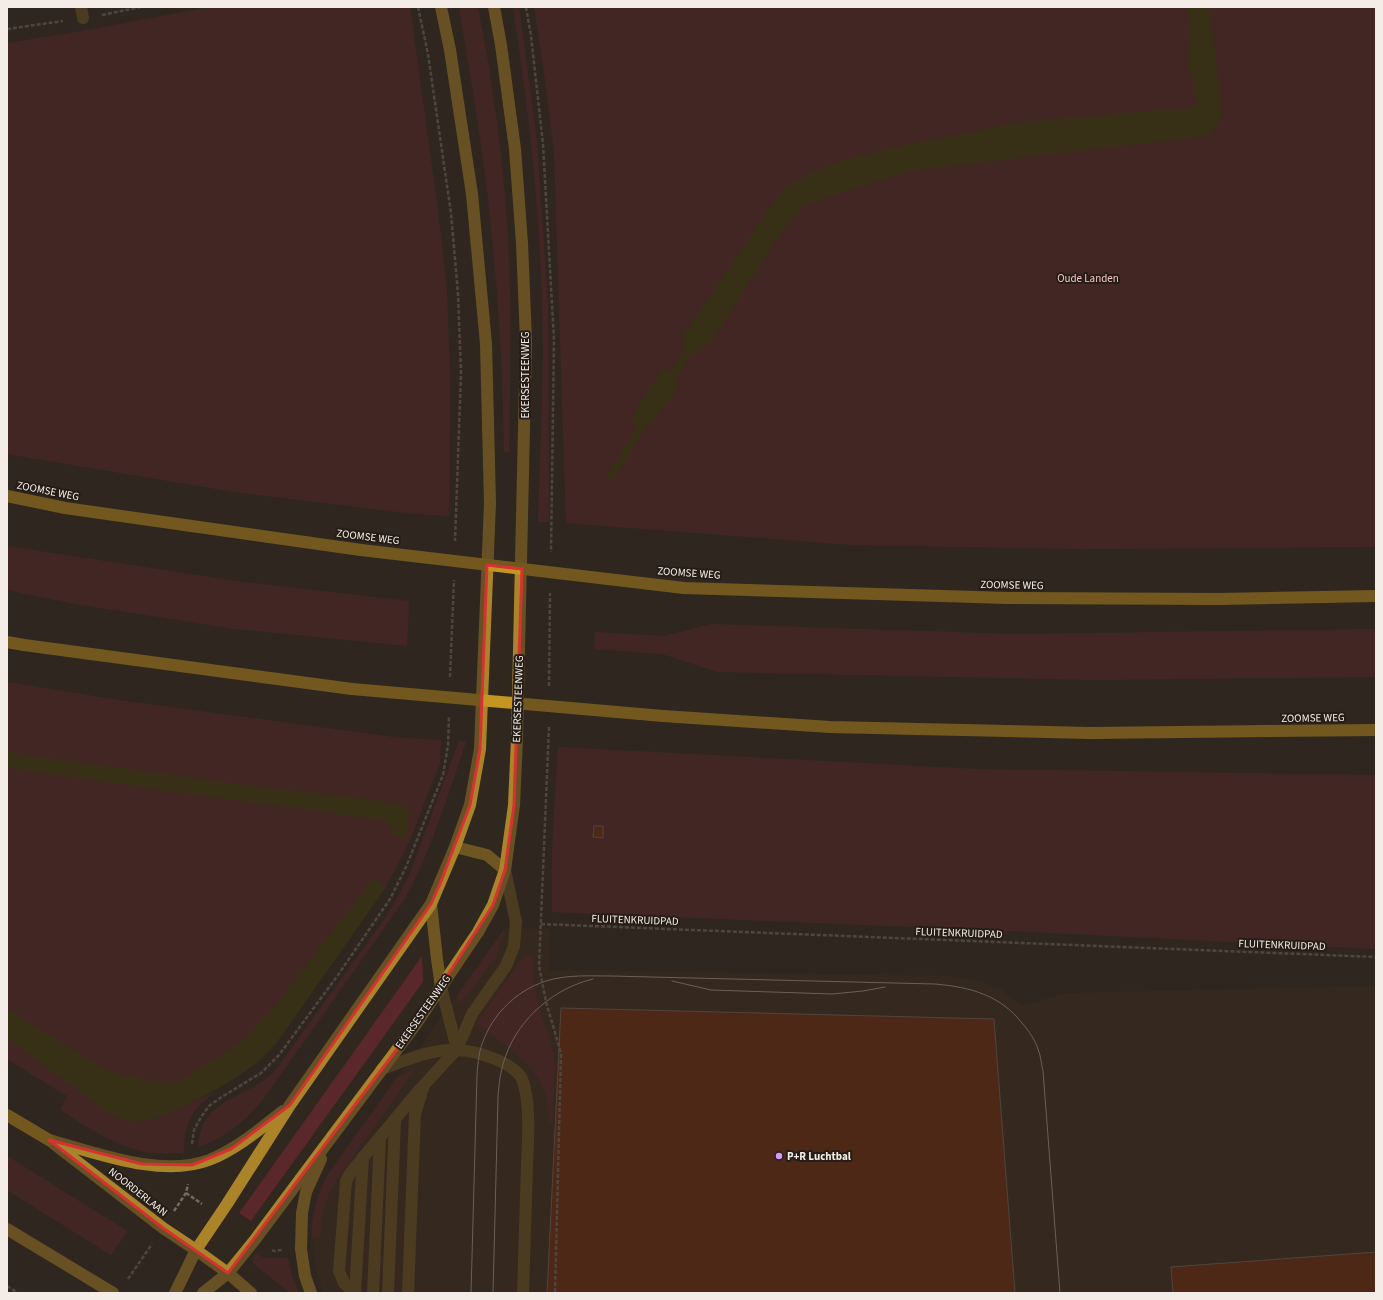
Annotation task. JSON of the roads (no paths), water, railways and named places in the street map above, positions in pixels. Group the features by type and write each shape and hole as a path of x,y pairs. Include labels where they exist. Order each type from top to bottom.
{"highway":[{"name":"ZOOMSE WEG","path":"7,496 65,508 361,550 684,588 1008,598 1220,599 1376,596"},
{"name":"ZOOMSE WEG","path":"7,642 352,689 663,716 830,727 1089,733 1376,730"},
{"name":"NOORDERLAAN","path":"7,1115 49,1140"}],"main road":[{"path":"175,1293 196,1250 290,1106 431,904 455,847 470,805 480,749 490,495 486,344 472,194 450,50 441,7"},
{"name":"EKERSESTEENWEG","path":"203,1293 228,1273 330,1140 416,1024 478,932 493,905 505,870 514,805 517,738 525,452 526,340 522,243 515,149 501,46 494,7"},
{"path":"49,1140 142,1164 178,1167 192,1165 210,1159 231,1149 253,1135 290,1106"},
{"name":"NOORDERLAAN","path":"49,1140 163,1228 228,1273 251,1293"},
{"path":"311,1293 305,1276 301,1249 302,1213 306,1192 330,1140"},
{"path":"7,1228 113,1293"}],"lane":[{"path":"355,1293 344,1283 339,1271 346,1181 363,1157 424,1085 457,1049 472,1014 506,966 514,946 516,922 505,870 487,855 455,847"},
{"path":"431,904 441,987 457,1049"},
{"path":"382,1069 417,1056 443,1050 457,1049 480,1053 504,1062 521,1077 526,1096 528,1130 524,1293"},
{"path":"408,1293 415,1114 424,1085"},
{"path":"388,1293 395,1120"},
{"path":"373,1293 380,1138"},
{"path":"355,1293 363,1157"}],"waterway":[{"path":"670,380 692,344"},
{"path":"612,475 645,421"}],"tram line":[{"path":"471,1293 477,1075 482,1043 489,1028 504,1007 524,991 547,981 578,976 935,984 972,990 994,999 1013,1013 1025,1026 1039,1052 1043,1071 1060,1293"},
{"path":"493,1293 498,1097 500,1075 504,1060 512,1041 520,1028 540,1006 565,989 593,979"},
{"path":"672,981 711,990 832,994 885,987"}],"place":[{"name":"P+R Luchtbal","path":"779,1156"}],"park label":[{"name":"Oude Landen","path":"1088,278"}]}
